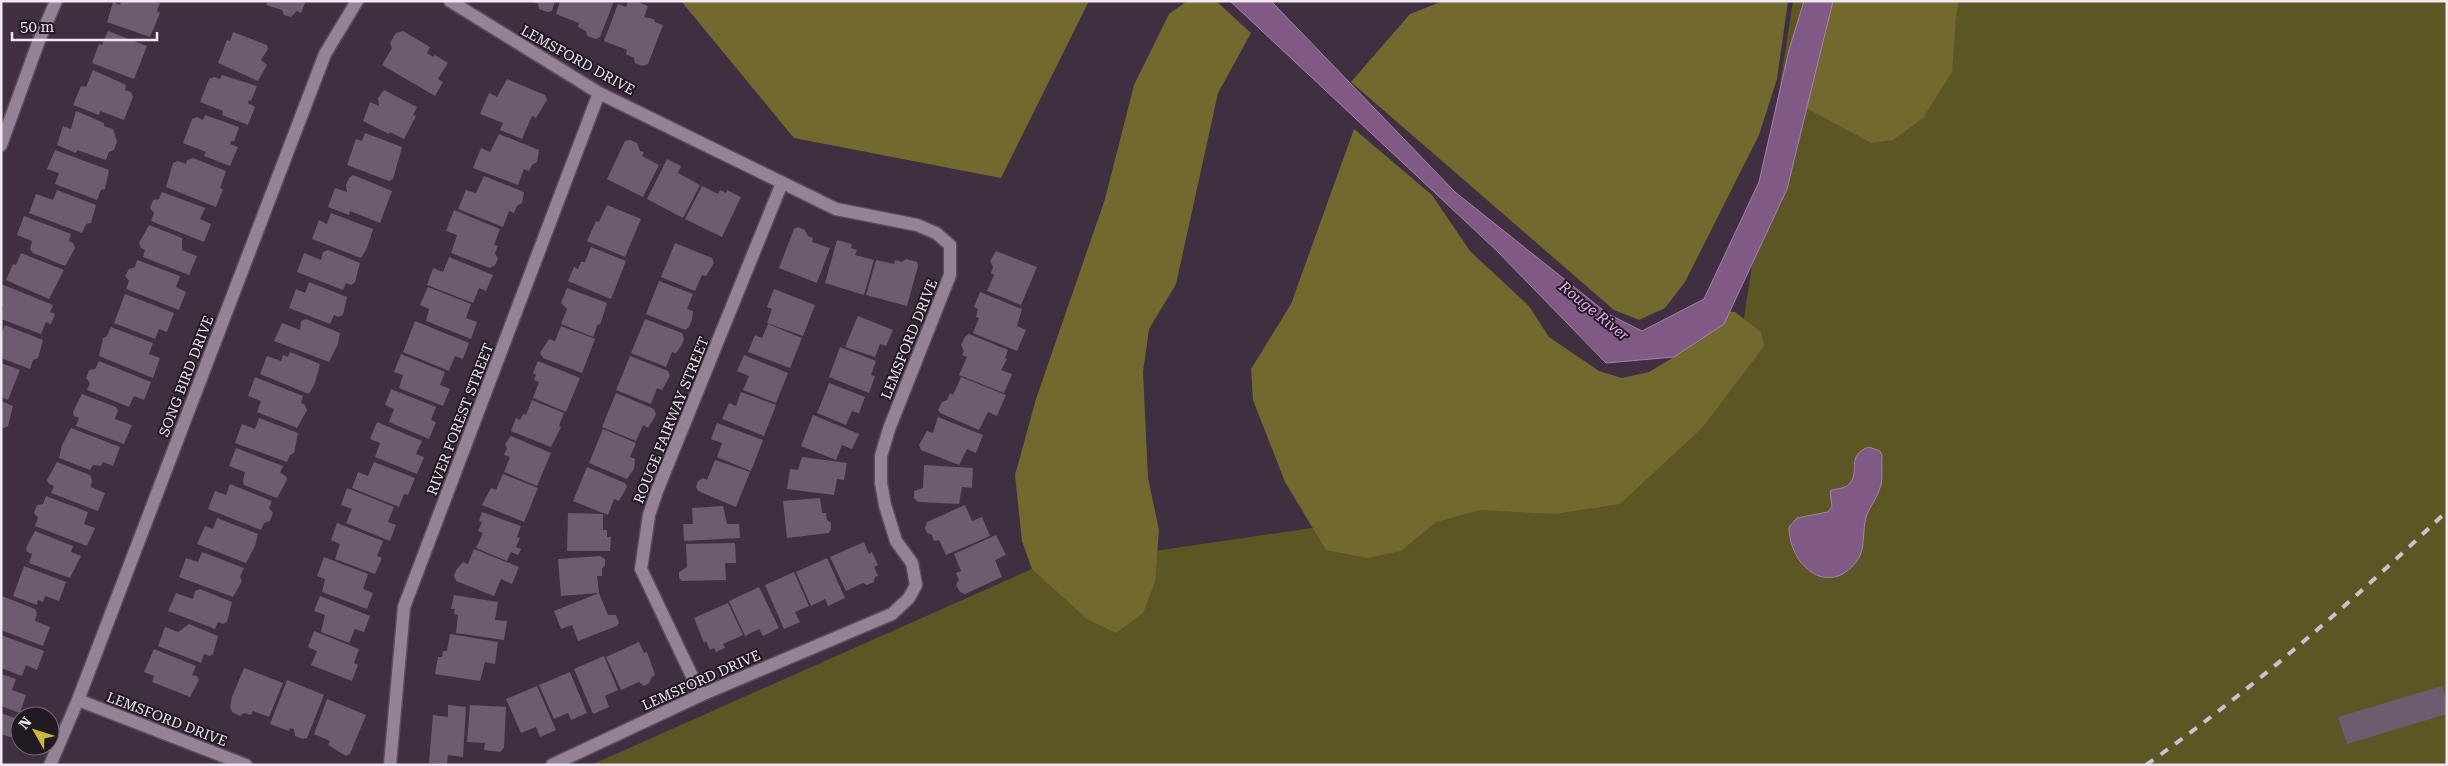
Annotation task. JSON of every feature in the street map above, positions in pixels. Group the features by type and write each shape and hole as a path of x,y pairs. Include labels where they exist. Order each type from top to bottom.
{"street":[{"path":"1,145 38,43 56,1"},
{"name":"SONG BIRD DRIVE","path":"50,765 78,700 325,54 357,1"},
{"name":"LEMSFORD DRIVE","path":"450,1 599,93 782,183 836,209 917,225 936,233 950,245 950,275 889,429 881,456 881,483 885,505 896,541 912,562 916,585 909,598 892,614 701,695 552,765"},
{"name":"RIVER FOREST STREET","path":"390,765 404,607 599,93"},
{"name":"ROUGE FAIRWAY STREET","path":"701,695 641,569 645,538 649,515 658,491 782,183"},
{"name":"LEMSFORD DRIVE","path":"78,700 246,765"}],"shaded area":[{"path":"681,1 1089,1 1001,178 794,138"},
{"path":"1187,1 1216,1 1251,33 1218,93 1176,284 1149,329 1143,372 1148,478 1159,530 1155,582 1143,613 1116,633 1087,619 1032,569 1022,541 1015,475 1036,399 1105,199 1134,85 1169,14"},
{"path":"1443,1 1788,1 1777,79 1759,135 1685,282 1665,308 1639,320 1614,310 1351,82 1410,14"},
{"path":"1793,1 2447,1 2447,765 591,765 1032,569 1312,528 1565,501 1736,369"},
{"path":"1827,1 1959,1 1956,16 1952,72 1923,118 1893,140 1871,143 1799,104"},
{"path":"1354,129 1432,195 1470,251 1529,306 1549,337 1599,371 1622,378 1649,372 1674,357 1709,310 1735,312 1761,332 1764,346 1702,428 1620,504 1554,514 1480,510 1436,522 1401,551 1368,558 1326,550 1285,482 1253,400 1251,369 1291,304"}],"water":[{"name":"Rouge River","path":"1230,1 1271,1 1455,192 1608,314 1642,331 1704,299 1759,182 1789,50 1804,1 1833,1 1787,189 1724,324 1674,357 1606,363 1496,250"},
{"path":"1869,447 1880,451 1882,455 1882,481 1878,494 1866,517 1862,551 1857,561 1846,572 1834,577 1823,577 1812,572 1796,554 1791,541 1789,527 1797,518 1828,512 1832,506 1830,491 1849,484 1854,474 1857,454"}],"building":[{"path":"121,1 154,1 160,3 157,11 160,13 150,37 107,22 113,2 120,5"},
{"path":"268,1 306,1 301,13 297,11 291,17 284,15 282,10 266,5"},
{"path":"531,1 555,1 552,11 547,12 539,9 538,4"},
{"path":"560,1 614,1 600,37 596,39 587,36 586,31 578,27 579,23 556,14"},
{"path":"628,1 636,1 648,6 644,17 654,19 655,22 663,25 648,64 643,66 635,63 634,58 626,54 627,50 604,41 618,4 626,7"},
{"path":"108,31 147,46 134,79 92,63 99,44 102,45"},
{"path":"403,31 430,47 427,53 433,57 435,55 448,63 438,79 443,82 435,96 382,65 392,48 390,43 396,33"},
{"path":"233,32 267,45 268,49 261,60 267,65 258,81 218,63 227,40 230,41"},
{"path":"93,70 126,85 125,90 131,92 133,97 124,120 100,111 99,115 73,105 81,86 86,87"},
{"path":"222,75 257,86 251,101 249,100 248,103 255,107 248,125 222,115 223,111 200,102 209,79 214,77 220,79"},
{"path":"507,79 545,95 547,100 536,118 532,116 522,139 500,130 503,123 480,114 489,93 497,97"},
{"path":"384,90 417,107 413,115 416,116 404,139 363,121 370,102 379,106 378,98"},
{"path":"76,111 113,129 117,142 114,150 109,152 106,160 77,150 76,153 57,145 63,126 71,129"},
{"path":"205,115 239,127 234,142 231,141 230,144 238,147 230,166 204,156 206,152 183,143 192,119 197,117 203,120"},
{"path":"365,133 402,147 393,179 389,181 347,165 356,139 362,141"},
{"path":"499,134 539,150 537,162 532,165 529,171 524,169 518,185 473,168 481,148 490,152"},
{"path":"630,140 637,143 640,151 644,152 642,156 659,165 643,197 607,179 625,141"},
{"path":"55,150 109,170 105,189 101,190 97,200 55,184 59,173 47,169"},
{"path":"193,158 226,171 220,188 223,189 216,207 166,187 173,163 178,161 186,164 187,160"},
{"path":"667,159 681,166 678,173 700,185 683,218 647,199"},
{"path":"353,175 392,191 380,223 350,211 349,215 328,207 335,188 347,192 346,185 349,178"},
{"path":"484,176 524,192 522,203 517,206 514,213 509,211 503,227 458,209 466,190 476,193"},
{"path":"702,186 718,194 720,190 726,193 727,190 741,197 722,237 685,219"},
{"path":"57,190 96,205 91,223 86,224 82,233 29,213 36,194 53,200"},
{"path":"162,192 205,208 200,219 211,224 204,242 151,221 154,213 150,208 153,200 159,199"},
{"path":"607,205 641,219 625,257 587,241 596,221 599,222"},
{"path":"454,210 500,229 494,245 498,246 495,253 498,259 495,265 490,268 451,253 457,235 446,231"},
{"path":"331,213 373,229 367,248 361,258 312,239 319,220 327,224"},
{"path":"24,216 71,234 69,241 73,243 75,248 65,266 33,253 30,249 32,241 17,235"},
{"path":"149,225 182,238 182,250 197,256 189,275 143,257 145,250 141,248 139,243"},
{"path":"798,227 805,230 808,236 813,238 812,242 830,248 817,283 779,268 794,229"},
{"path":"837,240 852,244 851,248 857,250 855,255 874,260 864,295 825,283"},
{"path":"675,243 712,258 714,263 706,276 702,275 695,291 661,277"},
{"path":"591,247 626,261 611,299 568,281 574,267 578,269 581,262 585,262"},
{"path":"328,250 360,263 355,282 351,285 346,283 343,290 297,272 304,253 321,260 323,252"},
{"path":"996,251 1037,267 1021,305 987,291 994,275 991,273 993,267 990,261"},
{"path":"21,253 64,270 49,299 6,280 13,264 16,265"},
{"path":"449,257 493,275 486,291 479,288 473,303 427,285 433,268 443,272"},
{"path":"906,259 917,262 918,266 907,306 866,295 876,260 894,264 895,260 902,262"},
{"path":"137,260 180,276 176,287 186,292 179,310 126,289 129,281 125,276 129,269 135,267"},
{"path":"659,281 693,294 687,309 693,311 692,320 689,327 685,330 646,314"},
{"path":"309,282 347,297 343,315 338,317 334,315 330,324 289,308 296,289 305,293"},
{"path":"1,284 53,305 50,312 55,314 51,324 46,322 41,334 1,319 3,307 1,307"},
{"path":"428,287 471,304 466,318 477,322 471,339 426,321 429,309 420,305"},
{"path":"567,288 607,303 600,325 598,324 593,337 561,324 567,309 561,303"},
{"path":"774,289 815,305 803,336 767,323 772,309 767,307"},
{"path":"980,292 1022,309 1017,326 1026,330 1017,351 973,333 979,318 976,317 978,309 974,307"},
{"path":"125,294 174,313 167,332 159,329 155,339 114,323"},
{"path":"858,316 893,330 886,346 880,344 875,357 845,347"},
{"path":"306,319 340,333 338,344 329,362 274,341 282,323 300,330 301,321"},
{"path":"645,319 682,333 684,339 682,345 676,353 672,352 666,367 631,353"},
{"path":"415,321 469,343 463,359 455,356 449,371 403,352"},
{"path":"768,324 802,338 790,368 748,352 755,335 762,338"},
{"path":"5,325 43,340 38,358 33,360 30,369 1,358 1,334"},
{"path":"561,326 595,339 582,373 543,358 540,353 549,339 555,341"},
{"path":"111,327 153,343 149,354 160,358 153,378 99,356 103,338 107,336"},
{"path":"969,334 1008,350 1005,358 1007,359 1001,370 1012,374 1004,393 959,375 967,357 962,355 964,351 961,345"},
{"path":"840,347 876,361 871,375 875,376 869,393 829,377"},
{"path":"290,352 320,364 315,383 309,394 260,374 267,356 281,361 283,355 288,357"},
{"path":"401,354 445,372 440,385 450,389 443,406 399,388 403,375 394,372"},
{"path":"744,355 788,373 776,403 743,390 749,376 737,371"},
{"path":"630,356 668,371 670,376 662,390 657,388 651,404 616,390"},
{"path":"99,361 151,382 144,400 134,396 129,407 87,390 90,383 86,378 89,370 95,369"},
{"path":"538,361 580,378 566,412 533,398 539,382 534,380 536,375 533,373"},
{"path":"1,363 20,370 8,400 1,397"},
{"path":"255,377 303,396 301,403 305,405 307,410 297,428 257,412 261,401 248,396"},
{"path":"961,377 1006,395 997,416 988,412 979,430 940,413 938,410 942,402 947,400 950,393 953,395"},
{"path":"829,383 865,397 859,413 852,411 846,425 817,413"},
{"path":"391,389 436,407 431,420 436,422 429,439 389,422 394,409 385,405"},
{"path":"741,392 776,405 764,436 722,419 729,403 736,406"},
{"path":"616,393 654,409 656,414 653,420 648,428 643,425 636,441 602,427"},
{"path":"82,394 116,407 118,411 115,419 132,425 124,444 76,426 79,418 74,416 73,412"},
{"path":"532,400 564,413 559,426 561,427 551,447 511,431 516,418 520,420 523,414 526,415"},
{"path":"1,401 13,406 8,426 4,428 1,427"},
{"path":"813,415 859,434 852,449 842,445 836,460 801,446"},
{"path":"938,417 983,435 976,453 967,449 959,465 921,450 919,445 927,431 933,433"},
{"path":"259,418 298,433 294,453 290,455 287,462 235,443 242,424 255,429"},
{"path":"377,422 422,441 416,454 424,457 417,474 375,457 380,443 370,439"},
{"path":"717,423 763,440 751,471 717,457 722,443 711,439"},
{"path":"71,428 120,447 113,466 103,462 101,466 93,465 90,470 59,458 62,445"},
{"path":"603,429 636,443 630,457 635,459 634,469 627,479 589,463"},
{"path":"511,436 551,453 537,486 504,472 510,457 504,455 507,448 505,444"},
{"path":"236,448 283,466 280,473 286,476 287,480 277,498 244,485 245,472 229,466"},
{"path":"802,457 847,463 844,480 837,479 834,495 787,489 790,469 798,470"},
{"path":"715,460 750,472 736,507 698,491 696,487 698,481 703,478 707,480"},
{"path":"57,462 90,475 92,479 91,487 105,493 98,511 51,493 54,486 49,484 47,480"},
{"path":"374,462 415,478 408,495 404,494 399,507 352,488 358,472 368,476"},
{"path":"924,465 973,468 972,488 962,487 959,504 918,502 914,498 914,491 923,488"},
{"path":"587,467 625,483 627,487 619,501 614,499 608,515 573,501"},
{"path":"503,474 538,488 524,522 482,505 491,488 496,490"},
{"path":"230,484 272,501 269,508 273,513 270,521 264,523 261,530 208,509 215,491 226,495"},
{"path":"347,488 394,507 388,522 396,525 390,541 346,523 352,509 341,505"},
{"path":"46,496 88,512 84,524 95,528 87,546 35,526 38,518 34,513 37,505 43,504"},
{"path":"820,498 822,513 826,513 827,520 831,523 829,533 787,538 783,501"},
{"path":"965,505 972,521 982,517 990,536 946,555 939,540 934,541 932,535 927,533 925,528 927,522"},
{"path":"723,506 727,524 739,524 740,538 684,541 683,524 693,524 692,508"},
{"path":"482,512 521,526 517,537 520,538 516,547 521,549 518,555 511,552 507,561 476,548 483,533 478,531 482,522 479,521"},
{"path":"568,513 603,514 603,530 607,530 607,537 611,537 610,551 567,551"},
{"path":"217,518 258,534 255,546 246,563 197,544 205,526 213,529"},
{"path":"337,523 383,541 377,556 382,558 375,574 335,559 340,544 331,540"},
{"path":"35,531 73,546 71,552 81,556 70,578 29,563 32,554 27,552 26,548"},
{"path":"996,535 1006,555 995,560 1002,577 965,594 960,592 956,585 959,580 956,573 961,571 954,554"},
{"path":"864,542 869,554 872,552 878,565 874,567 878,576 875,577 874,582 867,585 863,583 846,591 830,557"},
{"path":"735,543 736,563 725,563 726,580 682,581 679,578 679,572 687,567 686,544"},
{"path":"474,549 519,567 512,584 501,579 494,596 456,581 454,576 456,570 463,562 468,564"},
{"path":"202,552 244,568 240,577 242,581 233,597 179,577 186,558 198,562"},
{"path":"600,556 605,559 605,565 602,569 602,576 597,576 599,593 561,596 558,559"},
{"path":"324,557 368,574 363,589 373,593 367,609 322,592 325,579 317,576"},
{"path":"827,558 845,598 828,606 825,599 811,606 796,572"},
{"path":"24,566 66,582 59,601 45,596 43,602 38,600 37,605 13,596"},
{"path":"794,572 809,606 795,612 800,622 784,629 765,585"},
{"path":"759,587 779,628 763,636 759,629 745,636 729,601"},
{"path":"200,589 232,602 227,622 223,624 218,622 215,629 168,611 176,593 193,599 195,591"},
{"path":"599,593 608,615 616,615 619,623 617,626 578,641 572,625 561,629 554,611"},
{"path":"454,595 498,602 495,620 507,621 504,640 456,633 458,615 454,614 455,609 451,609"},
{"path":"2,596 35,609 37,613 35,621 50,627 43,646 1,630"},
{"path":"320,596 370,616 364,632 355,629 349,643 321,632 325,615 314,611"},
{"path":"728,603 743,635 723,644 725,648 716,652 714,648 710,650 706,641 704,643 694,618"},
{"path":"189,624 218,636 213,654 210,656 204,654 201,663 158,646 165,627 178,632"},
{"path":"314,631 359,649 354,663 358,665 352,681 311,665 317,651 308,647"},
{"path":"450,634 498,642 495,664 485,662 480,681 435,674 438,657 442,657 443,651 447,651"},
{"path":"1,635 44,651 37,670 26,665 22,676 1,668"},
{"path":"639,642 644,653 647,652 655,675 644,686 639,682 621,690 606,657"},
{"path":"154,649 196,666 192,675 197,676 199,680 190,697 152,682 154,676 144,672"},
{"path":"604,656 618,690 605,696 609,707 593,714 574,669"},
{"path":"244,668 283,683 269,717 253,711 251,715 244,713 240,716 232,712 230,707 232,697"},
{"path":"570,672 587,713 571,720 568,713 554,719 539,685"},
{"path":"1,674 16,679 12,690 26,695 22,706 10,706 10,709 1,706"},
{"path":"287,680 324,695 307,738 303,739 295,736 294,729 290,728 289,731 270,724"},
{"path":"537,686 556,730 540,737 536,727 521,733 506,699"},
{"path":"2442,686 2447,703 2447,714 2347,744 2338,717"},
{"path":"327,699 366,715 350,754 346,756 328,745 330,741 314,734"},
{"path":"448,705 466,707 463,757 448,755 447,764 429,763 433,715 448,717"},
{"path":"470,705 506,707 504,748 500,752 484,750 485,743 467,742"},
{"path":"1,713 10,716 10,737 1,734"}],"railway":[{"path":"2146,765 2225,706 2301,644 2447,511"}]}
